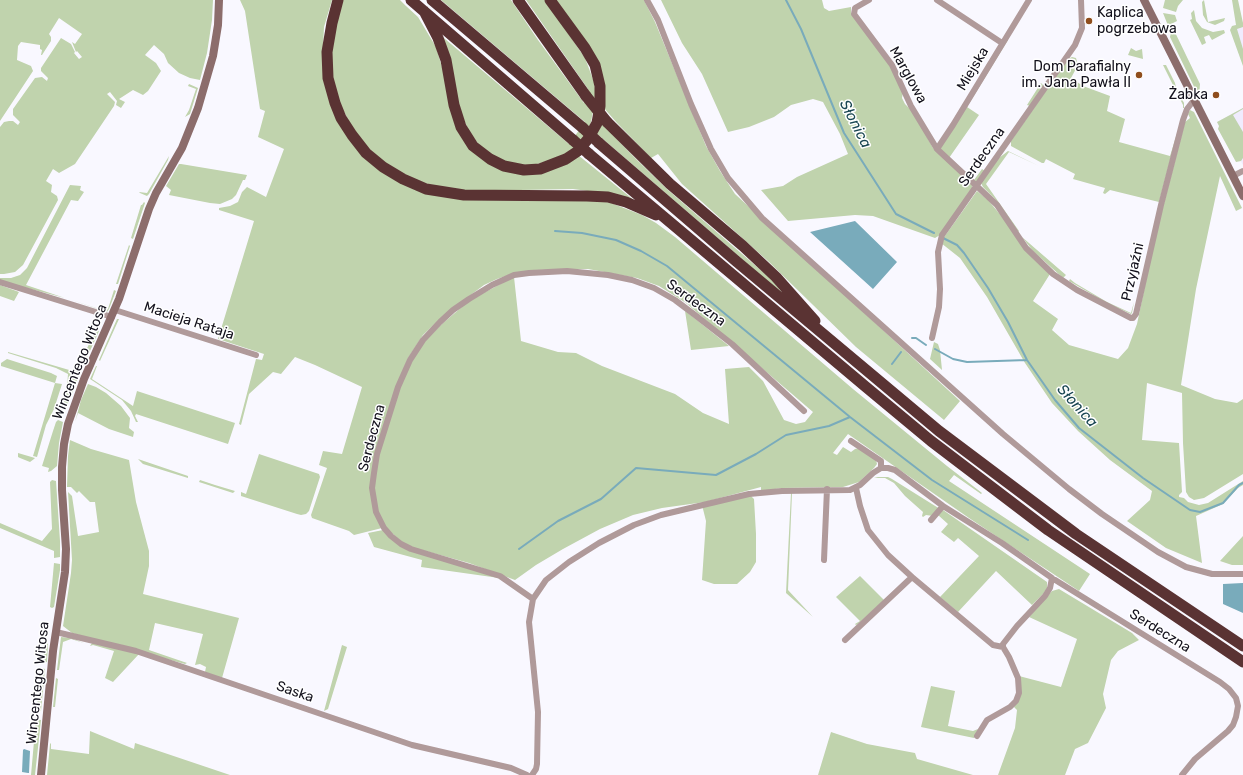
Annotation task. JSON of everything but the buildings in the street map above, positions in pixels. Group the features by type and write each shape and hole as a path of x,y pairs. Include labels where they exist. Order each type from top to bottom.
{"highway":[{"path":"338,0 327,52 328,78 341,118 366,153 383,167 403,179 426,189 464,194 587,196 608,198 626,202 646,210 672,224"},
{"path":"412,0 589,154 931,441 1053,534 1243,662"},
{"path":"432,0 583,128 658,195 939,431 1076,534 1243,646"},
{"path":"518,0 586,96 607,122 670,184 743,246 776,277 835,344"},
{"path":"424,11 438,38 446,60 454,105 461,127 473,146 490,159 504,166 524,170 540,169 566,159 578,150 588,139 597,123 600,106 600,86 595,65 585,48 550,0"}],"street":[{"name":"Wincentego Witosa","path":"41,775 56,632 66,560 62,482 64,444 70,416 113,313 149,208 156,192 182,148 198,108 213,56 218,25 219,0"},
{"path":"647,0 658,20 711,150 728,178 762,218 1003,434 1102,514 1158,552 1186,567 1212,574 1243,574"},
{"name":"Marglowa","path":"869,0 855,8 854,14 892,65 911,106 936,149"},
{"path":"938,0 1002,43"},
{"name":"Miejska","path":"936,149 953,125 1029,0"},
{"name":"Serdeczna","path":"932,338 938,312 939,241 946,228 1075,45 1082,28 1081,0"},
{"path":"1144,0 1243,196"},
{"name":"Przyjaźni","path":"976,186 996,205 1026,248 1054,274 1077,290 1133,318 1136,314 1161,205 1183,120 1187,109 1194,100"},
{"path":"936,149 976,186"},
{"path":"1233,176 1243,170"},
{"name":"Serdeczna","path":"533,599 500,576 411,549 401,544 384,528 376,512 372,488 377,454 398,387 410,360 423,340 453,310 492,285 514,275 567,271 608,275 632,280 654,288 675,300 695,315 732,344 804,411"},
{"name":"Macieja Rataja","path":"0,282 256,355"},
{"path":"532,775 537,764 539,730 529,622 533,599 546,580 569,562 599,543 634,525 661,515 749,494 827,489 850,490 856,488 881,468 881,461 851,441"},
{"name":"Serdeczna","path":"881,468 895,470 944,506 1052,578 1220,682 1236,698 1238,706 1233,725 1195,759 1182,775"},
{"path":"856,488 865,522 871,534 888,555 912,577 993,644 1003,647 1009,656 1018,678 1018,697 1010,707 987,720 976,736"},
{"path":"824,560 827,489"},
{"path":"932,520 944,506"},
{"path":"845,640 912,577"},
{"path":"1003,647 1005,641 1045,596 1050,588 1052,578"},
{"name":"Saska","path":"56,632 136,651 412,745 511,768 527,775"}],"shaded area":[{"path":"1243,23 1243,57 1232,26"},
{"path":"1243,108 1243,165 1217,122"}],"green space":[{"path":"0,0 213,0 212,20 207,53 200,80 190,78 179,73 168,63 164,54 154,45 145,55 156,63 161,71 148,91 143,95 133,90 119,99 125,102 121,108 116,105 117,101 110,92 107,94 115,102 114,106 75,164 59,173 53,169 46,181 52,185 51,192 57,196 58,200 23,265 15,272 4,274 0,274 0,127 4,122 9,121 13,121 18,125 20,122 13,115 13,109 35,78 42,77 47,81 48,78 41,71 41,68 61,38 71,44 75,52 74,53 79,59 82,57 77,51 76,52 72,42 75,44 82,34 59,18 49,34 51,41 42,55 40,45 21,42 18,46 17,60 31,66 33,71 0,121"},
{"path":"240,0 332,0 324,27 323,48 350,138 417,189 606,201 642,215 656,223 675,237 853,389 982,493 981,494 954,475 949,481 1090,574 1079,591 969,518 848,434 833,453 837,455 843,447 851,452 859,448 876,460 877,464 859,482 843,487 782,488 761,491 761,487 705,502 662,508 633,515 600,529 563,549 536,565 515,580 469,563 411,547 402,542 385,527 378,511 374,488 379,454 400,388 412,360 425,341 442,324 470,300 514,277 521,341 558,352 576,353 602,366 675,394 703,413 729,424 725,369 749,367 763,381 784,420 796,424 805,422 813,412 686,303 659,286 637,278 588,269 534,270 515,273 484,285 444,315 423,335 408,358 396,387 370,488 382,528 354,535 349,531 312,518 311,515 327,468 319,465 323,451 342,454 362,387 295,357 281,374 273,372 249,394 241,425 239,424 256,359 262,360 264,354 218,339 254,221 219,210 219,208 230,206 238,202 242,192 247,187 266,197 284,149 258,137 265,111 260,109 245,11"},
{"path":"340,0 400,0 418,17 436,47 458,128 511,173 578,155 635,201 603,193 573,189 468,191 443,188 424,183 405,175 383,161 366,146 352,127 341,106 334,85 331,66 331,44"},
{"path":"441,0 511,0 584,103 588,89 526,0 545,0 585,58 594,82 596,94 591,122 586,134 576,147 561,157 534,165 517,165 506,162 492,155 480,146 470,133 463,118 438,33 569,144 585,122"},
{"path":"555,0 644,0 655,22 706,146 735,194 960,401 944,420 856,347 769,262 682,184 658,154 651,158 617,123 603,107 603,81"},
{"path":"661,0 822,0 824,8 829,11 851,7 851,14 886,58 903,92 902,98 905,104 913,112 933,148 972,185 972,188 940,235 935,238 873,216 855,215 788,221 761,190 783,186 797,177 848,154 840,134 823,102 813,99 791,105 774,117 749,127 728,132 702,74 682,43"},
{"path":"1165,0 1183,0 1178,6 1176,12 1163,8"},
{"path":"1204,0 1208,22 1225,18 1224,21 1215,25 1207,22 1203,15 1202,2"},
{"path":"1232,0 1238,0 1243,23 1243,27 1237,29 1243,49 1243,66 1230,30 1232,26 1236,25"},
{"path":"1194,10 1196,21 1202,28 1213,32 1224,30 1225,33 1212,40 1209,35 1204,37 1206,43 1202,45 1190,20 1192,19 1191,13"},
{"path":"1163,13 1175,15 1177,21 1171,24 1200,84 1199,97 1170,37 1171,33"},
{"path":"1006,40 1008,40 967,107 979,115 949,158 974,180 982,169 985,171 975,182 940,151 940,148"},
{"path":"1131,48 1136,51 1142,49 1143,59 1128,55"},
{"path":"1072,57 1076,58 1078,65 1071,78 1083,86 1110,96 1107,111 1125,119 1119,142 1170,156 1178,130 1159,202 1110,190 1105,194 1103,193 1105,188 1073,179 1075,174 1046,159 1044,163 1042,163 1011,146 1011,141 1068,59"},
{"path":"1163,65 1166,65 1175,83 1184,103 1184,108 1183,108 1183,105"},
{"path":"1041,83 1044,86 1030,106 1027,105"},
{"path":"189,84 198,88 190,114 185,117 196,89 188,86"},
{"path":"1243,108 1233,115 1243,132 1243,158 1241,161 1236,162 1218,129 1219,126 1217,122"},
{"path":"1190,110 1194,112 1242,208 1236,211 1220,176 1196,289 1181,385 1215,399 1237,403 1243,399 1243,474 1204,498 1194,500 1189,497 1186,492 1182,393 1147,383 1142,440 1179,443 1182,492 1179,497 1184,498 1188,502 1199,505 1208,503 1243,481 1243,485 1238,488 1223,504 1196,516 1202,563 1166,548 1127,521 1150,500 1152,491 1110,460 1078,431 1052,403 1025,363 987,297 960,258 941,243 977,191 988,200 1050,274 1033,301 1058,319 1052,330 1069,345 1118,359 1128,348 1137,324 1155,238 1185,122 1190,118 1188,114"},
{"path":"600,122 668,190 771,279 786,297 596,133"},
{"path":"1008,151 1039,166 1009,152 986,184 1019,231 1018,232 995,199 981,183 999,158"},
{"path":"169,156 149,194 147,196 140,193 139,192 147,193"},
{"path":"179,164 247,175 236,195 232,199 220,204 210,203 169,195 171,190 166,186"},
{"path":"70,185 81,186 80,190 84,192 78,201 71,200 26,285 65,298 0,281 0,278 11,278 20,275 27,268"},
{"path":"144,202 145,203 133,239 131,238 141,205"},
{"path":"1022,237 1066,275 1063,278 1033,251"},
{"path":"129,245 130,246 118,284 116,284"},
{"path":"1070,279 1107,302 1131,313 1134,302 1132,313 1131,314 1107,303 1069,281"},
{"path":"0,285 19,292 14,301 0,296"},
{"path":"114,290 116,291 107,312 69,299 105,311 108,309"},
{"path":"685,311 693,317 729,346 691,350"},
{"path":"117,319 119,319 100,361 99,360"},
{"path":"96,329 99,331 67,406 65,407 63,407 68,374 56,368 8,353 76,372"},
{"path":"934,342 938,344 940,350 942,370 930,359"},
{"path":"7,359 57,376 55,383 1,366 1,363"},
{"path":"96,366 92,379 133,406 137,391 235,423 228,444 136,414 135,416 138,422 136,422 131,411 122,400 90,379"},
{"path":"55,383 62,384 54,409 46,425 37,457 33,456"},
{"path":"88,384 106,393 121,406 130,418 129,428 134,432 133,437 109,429 78,413 75,422 81,400"},
{"path":"58,420 63,422 57,466 48,472 49,468 42,466 56,422"},
{"path":"70,440 91,449 129,460 136,502 149,551 149,566 143,594 239,618 222,678 205,672 206,667 200,664 195,665 203,634 155,623 149,650 187,663 185,664 72,633 63,626 72,560 68,492 72,496 78,536 99,532 95,502 90,502 79,491 77,493 71,487 67,487"},
{"path":"18,453 35,458 30,462 18,457"},
{"path":"259,454 319,474 320,477 309,511 306,514 297,514 241,496 241,492 246,494"},
{"path":"138,459 188,476 188,478 143,464"},
{"path":"888,477 892,479 940,509 933,516 926,515 923,517 923,512 905,496 894,483 885,478 874,478"},
{"path":"52,480 56,481 60,541 60,557 54,558 54,551 0,528 0,523 42,541 52,529 50,482"},
{"path":"200,480 235,491 233,493 199,482"},
{"path":"791,493 788,590 813,617 786,593"},
{"path":"749,494 754,499 756,562 750,572 737,584 714,584 702,580 706,521 702,505"},
{"path":"943,510 1047,582 1047,588 1043,594 1032,605 996,571 958,612 940,597 979,556 958,538 954,542 941,532 948,524 938,515"},
{"path":"383,530 400,545 499,578 421,567 422,560 374,547 368,533"},
{"path":"1243,536 1243,565 1232,565 1220,561"},
{"path":"54,563 60,564 60,570 54,607 52,608 50,607"},
{"path":"860,576 884,600 856,625 855,624 860,621 836,597"},
{"path":"1059,589 1132,633 1139,640 1118,651 1111,660 1103,694 1106,708 1088,743 1075,749 1065,775 998,775 1015,728 1017,710 1014,707 1019,676 1061,687 1077,639 1029,617 1052,591"},
{"path":"61,637 71,638 84,643 71,639 63,642 59,670 57,670"},
{"path":"46,643 48,644 47,662 42,663"},
{"path":"92,643 139,654 113,682 105,678 114,651 93,645 90,646"},
{"path":"342,645 347,647 328,709 324,711"},
{"path":"42,668 45,669 41,711 36,712"},
{"path":"56,678 58,679 55,707 53,707"},
{"path":"931,686 955,691 948,726 973,731 978,729 974,738 921,727"},
{"path":"36,719 41,720 35,775 31,775"},
{"path":"90,731 134,749 135,743 230,775 47,775 50,744 51,743 51,749 89,754"},
{"path":"831,732 867,744 915,753 917,759 973,775 818,775"}],"water":[{"path":"855,221 897,262 873,289 810,232"},
{"path":"1243,583 1243,613 1223,604 1223,584"},
{"path":"24,749 30,751 29,773 22,772"}],"waterway":[{"name":"Słonica","path":"786,0 801,29 844,133 896,214 934,233"},
{"path":"555,231 582,233 616,240 641,251 667,266 850,417 932,480 1028,540"},
{"name":"Słonica","path":"943,238 957,245 964,253 988,288 1008,322 1027,360 1055,400 1079,428 1143,478 1190,510 1200,512 1223,503 1239,485 1243,483"},
{"path":"912,338 916,338 926,345"},
{"path":"935,349 953,359 967,362 1027,360"},
{"path":"892,364 901,352"},
{"path":"519,549 558,521 601,499 636,468 716,475 756,454 786,435 829,426 850,417"}],"place":[{"name":"Kaplica pogrzebowa","path":"1089,21"},
{"name":"Dom Parafialny im. Jana Pawła II","path":"1139,75"},
{"name":"Żabka","path":"1216,95"}]}
